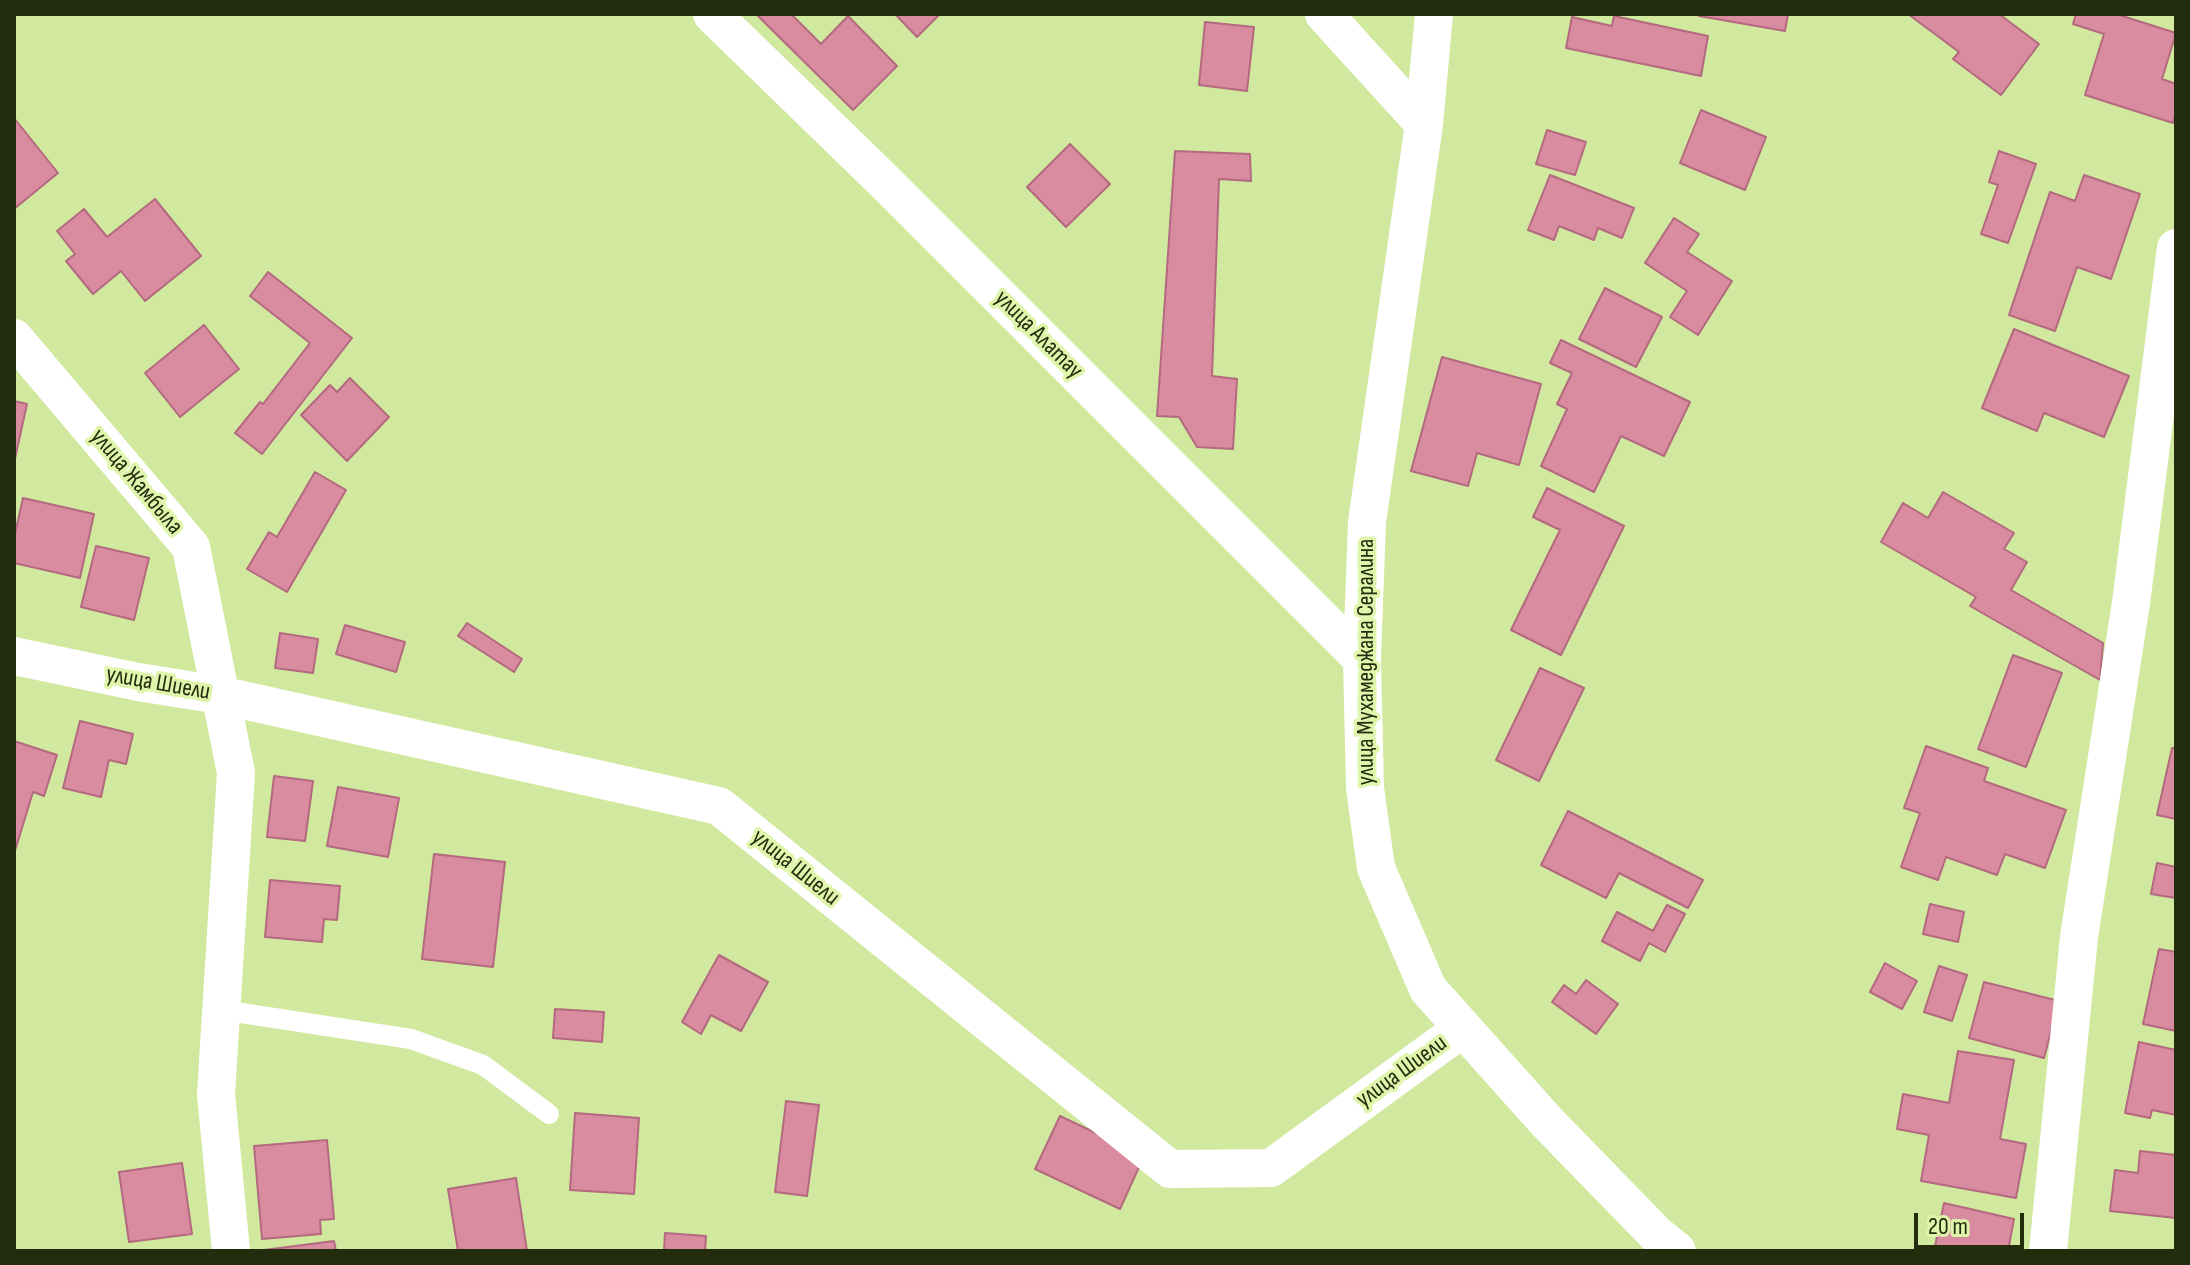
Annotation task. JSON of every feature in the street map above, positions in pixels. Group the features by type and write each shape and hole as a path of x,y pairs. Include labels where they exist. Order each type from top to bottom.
{"street":[{"name":"улица Алатау","path":"712,14 887,184 1362,659"},
{"path":"1324,14 1424,124"},
{"name":"улица Мухамеджана Сералина","path":"1434,14 1424,124 1367,522 1362,659 1365,788 1376,868 1428,989 1547,1122 1656,1234 1677,1251"},
{"path":"2048,1251 2079,937 2131,603 2176,248"},
{"name":"улица Жамбыла","path":"14,338 191,547 236,773 216,1094 231,1251"},
{"name":"улица Шиели","path":"14,656 138,682 220,695 719,806 1170,1169 1271,1168 1463,1028"}],"lane":[{"path":"222,1010 411,1039 483,1065 549,1114"}],"building":[{"path":"756,14 791,14 821,44 848,16 897,66 853,110"},
{"path":"895,14 940,14 917,37"},
{"path":"1699,14 1788,14 1785,31"},
{"path":"1908,14 1999,14 2039,44 2001,95 1953,59 1959,52"},
{"path":"2076,14 2116,14 2176,33 2162,79 2176,84 2173,123 2085,95 2104,34 2073,24"},
{"path":"1614,16 1708,36 1701,76 1566,48 1572,17 1612,26"},
{"path":"1205,22 1254,27 1247,91 1199,85"},
{"path":"1701,110 1766,137 1745,190 1680,163"},
{"path":"14,118 58,173 14,209"},
{"path":"1547,130 1586,142 1575,175 1536,164"},
{"path":"1070,144 1110,184 1066,227 1027,187"},
{"path":"1175,151 1250,154 1251,181 1219,179 1212,376 1237,379 1233,449 1197,447 1179,417 1157,416"},
{"path":"1999,151 2036,164 2008,243 1981,234 1998,185 1989,182"},
{"path":"1550,175 1634,208 1622,238 1598,228 1594,240 1559,226 1554,240 1528,230"},
{"path":"2084,175 2140,194 2111,279 2077,267 2055,331 2009,315 2050,192 2075,201"},
{"path":"155,199 201,256 145,301 121,271 93,294 66,261 75,254 57,231 84,209 107,237"},
{"path":"1674,218 1699,234 1687,252 1732,281 1698,335 1670,317 1687,291 1645,263"},
{"path":"268,272 352,338 262,454 235,433 260,402 263,404 310,343 250,296"},
{"path":"1605,288 1662,317 1636,367 1579,339"},
{"path":"204,325 239,369 180,417 145,373"},
{"path":"2014,329 2129,376 2104,437 2044,413 2037,431 1982,408"},
{"path":"1561,340 1690,402 1664,456 1621,436 1594,492 1541,466 1567,409 1557,404 1572,373 1550,363"},
{"path":"1442,357 1541,384 1519,465 1477,453 1468,486 1411,471"},
{"path":"350,378 389,417 347,461 301,415 330,385 337,392"},
{"path":"14,401 27,404 14,463"},
{"path":"315,472 346,490 287,592 247,569 269,532 277,537"},
{"path":"1547,488 1624,526 1561,655 1511,630 1560,530 1533,517"},
{"path":"1943,492 2014,533 2004,549 2027,562 2011,590 2103,643 2100,680 1970,606 1976,597 1881,542 1903,503 1928,518"},
{"path":"23,498 94,514 80,578 14,563 14,538"},
{"path":"96,546 149,558 134,620 81,607"},
{"path":"467,623 522,659 514,672 458,636"},
{"path":"345,625 405,642 396,672 336,654"},
{"path":"280,633 318,639 313,673 275,668"},
{"path":"2013,655 2062,673 2026,767 1978,749"},
{"path":"1540,668 1584,688 1539,781 1496,760"},
{"path":"80,721 133,734 126,764 109,760 101,797 63,788"},
{"path":"14,741 57,755 44,796 33,792 14,854"},
{"path":"1926,746 1988,768 1984,781 2066,810 2045,868 2005,854 1997,875 1946,857 1938,880 1901,867 1920,813 1904,808"},
{"path":"2172,748 2176,748 2176,819 2157,815"},
{"path":"274,776 313,781 305,841 267,837"},
{"path":"338,787 399,798 388,857 327,846"},
{"path":"1568,811 1703,880 1688,908 1619,873 1606,898 1541,865"},
{"path":"434,854 505,862 493,967 422,959"},
{"path":"2157,863 2176,867 2176,898 2151,894"},
{"path":"270,880 340,886 337,920 324,919 322,942 265,937"},
{"path":"1930,904 1964,912 1958,942 1923,934"},
{"path":"1667,905 1685,914 1665,952 1649,943 1640,961 1602,941 1617,912 1653,931"},
{"path":"2159,949 2176,952 2176,1031 2143,1024"},
{"path":"719,955 768,982 741,1031 711,1015 701,1034 682,1022"},
{"path":"1885,963 1917,981 1902,1009 1870,992"},
{"path":"1939,966 1967,975 1952,1021 1924,1012"},
{"path":"1586,980 1618,1004 1596,1034 1552,1002 1564,985 1576,994"},
{"path":"1984,982 2059,1001 2044,1058 1969,1038"},
{"path":"555,1009 604,1012 602,1042 553,1038"},
{"path":"2139,1042 2176,1050 2176,1115 2152,1110 2150,1118 2125,1113"},
{"path":"1958,1051 2014,1060 2000,1139 2026,1144 2016,1198 1921,1181 1929,1135 1897,1129 1903,1094 1949,1103"},
{"path":"786,1101 819,1105 807,1196 775,1192"},
{"path":"575,1113 639,1118 634,1194 570,1190"},
{"path":"1060,1116 1144,1156 1120,1209 1035,1169"},
{"path":"327,1140 334,1219 320,1220 321,1234 262,1239 254,1146"},
{"path":"2140,1151 2176,1155 2176,1218 2110,1211 2115,1170 2138,1173"},
{"path":"182,1163 192,1234 129,1242 119,1172"},
{"path":"516,1178 527,1251 458,1251 448,1189"},
{"path":"1944,1203 2014,1219 2008,1251 1934,1251"},
{"path":"665,1233 706,1236 705,1251 664,1251"},
{"path":"334,1241 336,1251 264,1251 264,1250"}]}
